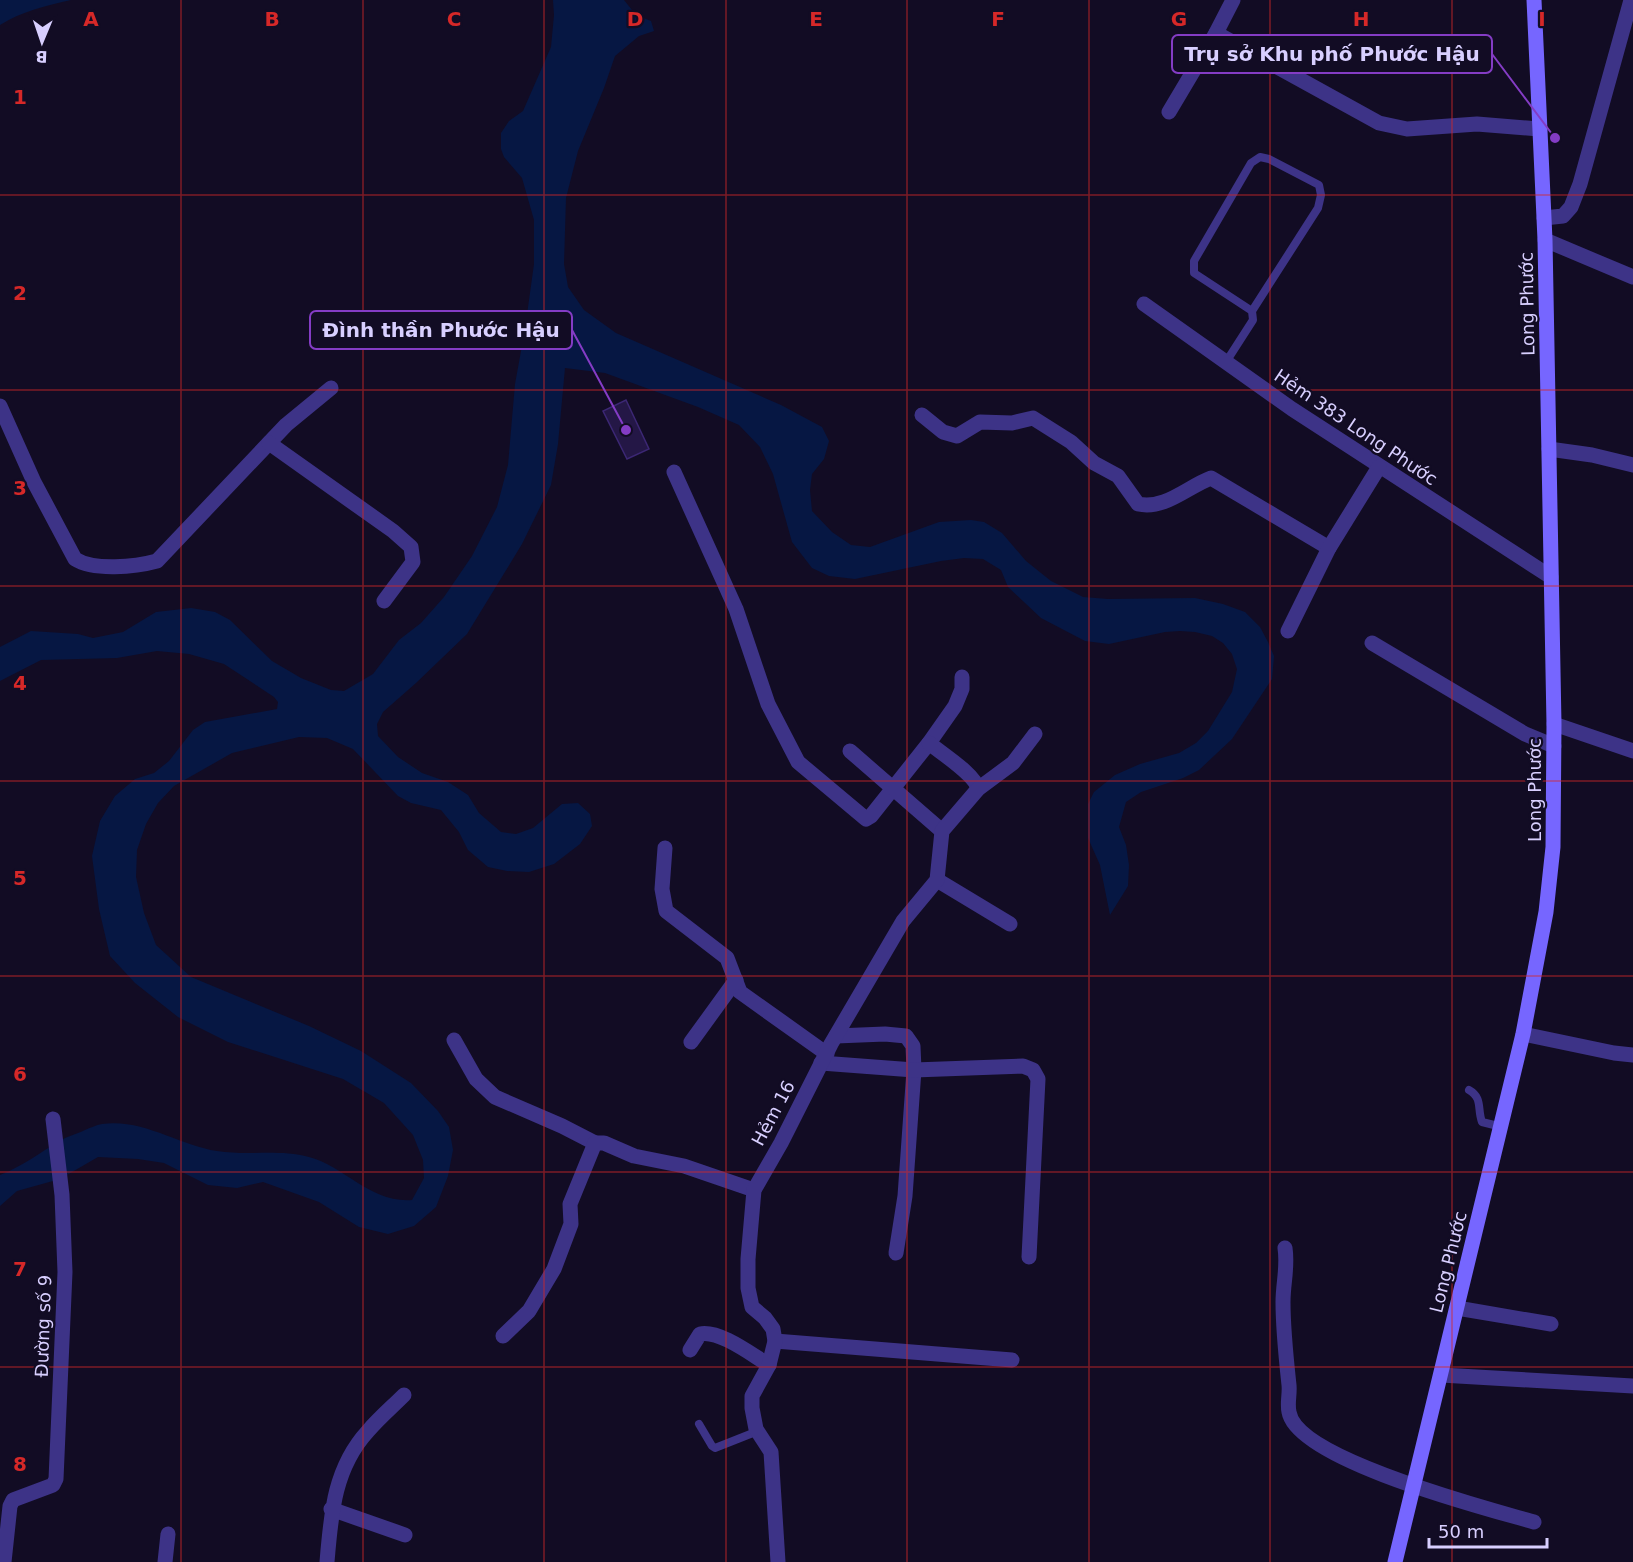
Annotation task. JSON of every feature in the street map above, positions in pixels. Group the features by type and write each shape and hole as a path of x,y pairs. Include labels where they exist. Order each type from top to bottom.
{"street":[{"path":"1169,112 1233,0"},
{"name":"Long Phước","path":"1395,1562 1523,1034 1546,912 1553,847 1554,724 1545,240 1534,0"},
{"path":"1544,218 1563,216 1571,207 1580,184 1631,0"},
{"path":"1216,33 1379,123 1407,129 1477,124 1539,129"},
{"path":"1545,240 1633,277"},
{"name":"Hẻm 383 Long Phước","path":"1144,304 1379,467 1551,578"},
{"path":"0,406 34,482 75,559 85,566 142,565 157,561 286,425 331,388"},
{"path":"922,415 943,432 957,435 980,422 1012,423 1033,418 1071,442 1094,463 1118,476 1138,504 1149,507 1170,501 1196,484 1211,478 1329,548"},
{"path":"269,443 393,531 411,547 413,562 384,601"},
{"path":"1549,449 1592,455 1633,465"},
{"path":"1288,631 1329,548 1379,467"},
{"path":"674,472 736,609 768,704 798,762 866,819 893,789 955,706 962,689 962,676"},
{"path":"1372,643 1525,734 1554,746"},
{"path":"1554,724 1633,751"},
{"path":"1010,924 937,880 942,831 978,789 1013,763 1035,734"},
{"path":"929,743 970,776 977,783 978,789"},
{"path":"850,752 942,831"},
{"path":"664,848 662,889 666,911 727,958 740,992 824,1059 914,1070 1023,1066 1033,1070 1038,1079 1029,1257"},
{"name":"Hẻm 16","path":"775,1341 773,1329 765,1318 752,1307 748,1288 754,1190 836,1036 903,921 937,880"},
{"path":"691,1042 735,980"},
{"path":"836,1036 885,1034 906,1036 913,1046 914,1070 905,1196 896,1252"},
{"path":"1523,1034 1633,1055"},
{"path":"454,1040 476,1079 495,1097 595,1143 604,1143 634,1156 684,1166 754,1190"},
{"name":"Đường số 9","path":"4,1562 5,1501 53,1485 56,1479 65,1272 62,1195 54,1126"},
{"path":"503,1336 529,1311 554,1269 571,1224 570,1204 595,1143"},
{"path":"1285,1248 1287,1264 1283,1300 1289,1388 1288,1411 1295,1426 1317,1444 1356,1464 1413,1486 1534,1522"},
{"path":"1457,1308 1551,1324"},
{"path":"690,1350 700,1334 707,1333 727,1340 769,1365"},
{"path":"778,1562 771,1452 758,1431 753,1414 752,1396 769,1365 775,1341 1012,1360"},
{"path":"1441,1375 1633,1386"},
{"path":"327,1562 331,1509 338,1483 352,1451 368,1431 405,1395"},
{"path":"331,1509 405,1535"},
{"path":"165,1562 168,1534"}],"lane":[{"path":"1226,362 1253,320 1252,311 1318,208 1322,195 1319,185 1269,159 1260,157 1251,163 1192,267 1194,273 1252,311"},
{"path":"1468,1090 1476,1095 1479,1101 1482,1122 1502,1127"},
{"path":"699,1424 715,1448 758,1431"}],"water":[{"path":"0,0 71,0 25,13 0,25"},
{"path":"553,0 624,0 636,15 651,21 654,31 639,36 615,56 578,151 566,198 564,264 568,287 584,310 616,333 781,405 822,427 829,441 824,459 812,474 810,490 812,511 832,532 851,545 870,547 939,522 971,520 984,522 1002,533 1026,561 1051,581 1083,597 1195,598 1245,612 1260,627 1274,656 1272,679 1232,739 1199,770 1183,778 1141,792 1126,802 1119,827 1126,845 1129,865 1128,886 1110,915 1100,865 1088,838 1088,804 1094,792 1115,775 1140,764 1179,753 1196,743 1208,731 1232,692 1237,669 1232,654 1223,643 1212,636 1180,631 1109,644 1085,641 1041,618 1008,587 1001,570 983,559 964,558 941,561 855,579 829,576 812,568 792,542 773,474 760,447 739,425 698,407 605,373 565,368 558,444 551,485 522,544 467,634 383,712 377,724 378,736 398,757 422,773 448,782 468,795 479,813 501,832 516,834 533,828 562,804 578,803 590,814 592,826 580,844 554,864 529,872 488,867 468,850 459,832 441,810 411,803 398,796 353,749 327,738 299,737 232,753 174,786 158,803 146,824 137,850 136,877 144,913 156,945 191,977 309,1026 361,1051 411,1083 438,1111 449,1127 453,1150 448,1176 436,1207 414,1226 388,1234 359,1227 319,1202 263,1182 237,1188 208,1185 164,1163 98,1157 60,1179 17,1191 0,1206 0,1175 66,1138 102,1124 117,1123 146,1128 217,1151 286,1153 309,1157 335,1168 383,1196 397,1199 412,1200 424,1178 423,1160 413,1135 384,1103 343,1079 228,1042 178,1017 135,983 110,956 99,909 92,856 100,821 115,796 135,779 154,773 169,761 193,730 205,722 277,709 278,702 224,664 189,654 157,651 117,658 41,660 0,681 0,647 31,631 78,634 93,638 123,632 156,612 191,608 215,612 230,620 272,661 301,678 331,690 344,691 373,674 399,640 421,623 444,597 472,556 497,507 508,465 515,384 534,264 534,220 522,178 504,157 501,149 501,133 509,121 523,111 551,47"}],"building":[{"path":"626,400 649,449 627,459 603,411"}],"place":[{"name":"Trụ sở Khu phố Phước Hậu","path":"1555,138"},
{"name":"Đình thần Phước Hậu","path":"626,430"}]}
